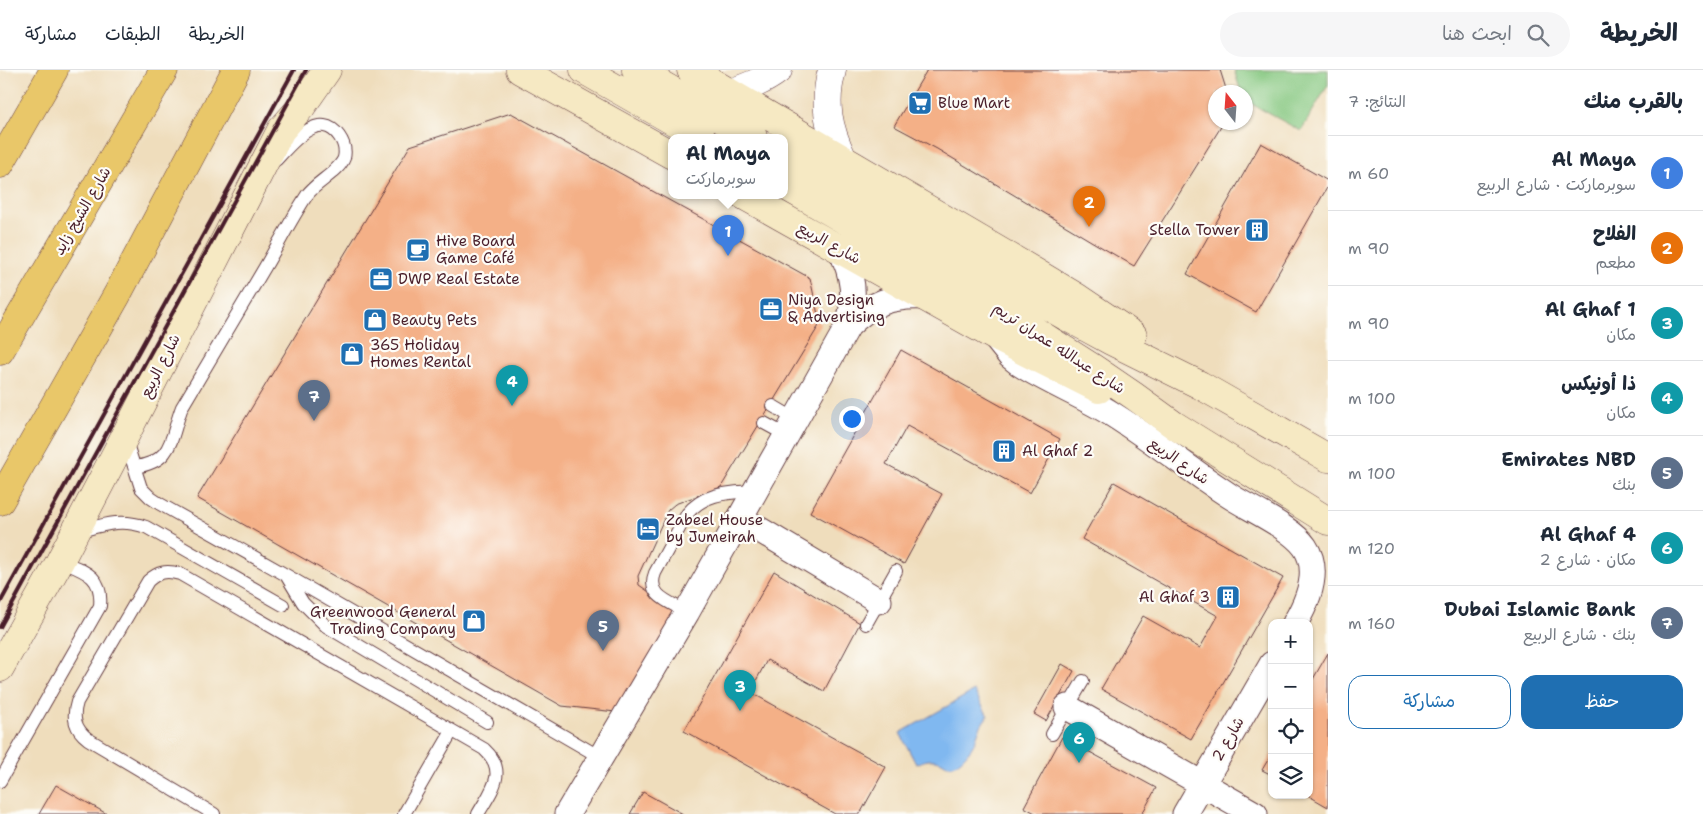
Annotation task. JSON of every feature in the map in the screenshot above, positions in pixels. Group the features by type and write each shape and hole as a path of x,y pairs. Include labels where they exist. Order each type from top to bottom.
{"highway":[{"path":"0,164 54,70"},
{"name":"شارع الشيخ زايد","path":"0,352 164,70"},
{"path":"0,502 117,295 236,70"}],"main road":[{"path":"281,130 314,70"},
{"name":"شارع الربيع","path":"0,668 60,561 281,130 302,106 327,70"},
{"path":"520,70 668,153"},
{"path":"584,70 696,134"},
{"path":"636,70 748,134"},
{"path":"691,70 1078,298 1127,330 1200,385"},
{"name":"شارع عبدالله عمران تريم","path":"788,157 1111,341 1200,385 1328,458"},
{"name":"شارع عبدالله عمران تريم","path":"788,188 1002,325 1093,368 1174,426 1328,520"},
{"name":"شارع الربيع","path":"749,199 925,297 1002,325"}],"street":[{"path":"730,93 751,86 778,70"},
{"path":"832,70 827,93 828,116 833,137 842,159"},
{"path":"840,249 851,274 853,287 854,300 848,326"},
{"path":"567,814 686,612 848,326 858,316 883,302 911,296 925,297"},
{"name":"شارع الربيع","path":"1002,325 1002,346 1020,364 1108,412 1217,488 1294,536 1305,547 1311,562 1313,578 1298,619"},
{"path":"740,518 875,599"},
{"path":"1298,619 1316,598 1328,588"},
{"name":"شارع 2","path":"1185,814 1268,671"},
{"path":"1071,709 1255,814"}],"lane":[{"path":"134,467 146,466 156,461 171,445 182,407 308,194 341,163 345,148 342,140 331,129 314,127 307,130 276,160 243,201"},
{"path":"773,406 791,427"},
{"path":"764,422 791,427"},
{"path":"125,436 141,488 151,498 600,757"},
{"path":"686,612 662,598 653,590 651,581 687,514 693,507 708,497 717,494 755,491"},
{"path":"75,532 111,522 135,523 146,527 283,605"},
{"path":"0,781 100,606 101,596 98,586 92,577 60,561"},
{"path":"862,622 892,569"},
{"path":"214,814 88,739 81,734 74,718 77,702 148,582 162,572 171,571 180,574 484,749 496,764 497,774 495,784 478,814"},
{"path":"286,575 303,603 326,626 487,722"},
{"path":"1056,736 1086,682"},
{"path":"404,814 452,731"}],"green space":[{"path":"1234,70 1328,70 1328,85 1301,131 1253,105 1253,85 1239,85"}],"water":[{"path":"974,691 988,716 968,753 959,762 952,765 932,760 916,764 900,733"}],"building":[{"path":"927,70 1220,70 1225,85 1208,85 1208,130 1219,130 1134,266 937,149 894,126"},
{"path":"511,113 810,278 820,324 721,487 675,504 668,510 638,576 639,585 680,613 625,713 562,706 197,498 410,146"},
{"name":"Stella Tower","path":"1261,143 1328,181 1328,186 1256,312 1187,274"},
{"name":"Al Ghaf 2","path":"901,350 1060,439 1030,493 907,426 886,464 942,494 904,564 810,512"},
{"name":"Al Ghaf 3","path":"1114,482 1283,578 1191,739 1101,689 1143,616 1200,648 1218,616 1082,539"},
{"path":"774,571 860,623 824,691 767,660 750,692 886,767 860,814 835,814 684,731"},
{"path":"1328,653 1328,807 1313,798 1313,679"},
{"path":"1062,664 1074,671 1046,721 1034,714"},
{"path":"1062,737 1156,788 1142,814 1037,814 1024,807"},
{"path":"1268,760 1268,773 1262,770"},
{"path":"56,785 107,814 39,814"},
{"path":"643,792 683,814 630,814"}],"railway":[{"path":"0,603 294,70"},
{"path":"0,627 306,70"}],"place":[{"name":"Blue Mart","path":"920,103"},
{"name":"الفلاح","path":"1089,227"},
{"name":"Stella Tower","path":"1257,230"},
{"name":"Hive Board Game Café","path":"418,250"},
{"name":"Al Maya","path":"728,256"},
{"name":"DWP Real Estate","path":"381,279"},
{"name":"Niya Design & Advertising","path":"771,309"},
{"name":"Beauty Pets","path":"375,320"},
{"name":"365 Holiday Homes Rental","path":"352,354"},
{"name":"ذا أونيكس","path":"512,406"},
{"name":"Dubai Islamic Bank","path":"314,421"},
{"name":"Al Ghaf 2","path":"1004,451"},
{"name":"Zabeel House by Jumeirah","path":"648,529"},
{"name":"Al Ghaf 3","path":"1228,597"},
{"name":"Greenwood General Trading Company","path":"474,621"},
{"name":"Emirates NBD","path":"603,651"},
{"name":"Al Ghaf 1","path":"740,711"},
{"name":"Al Ghaf 4","path":"1079,763"}]}
